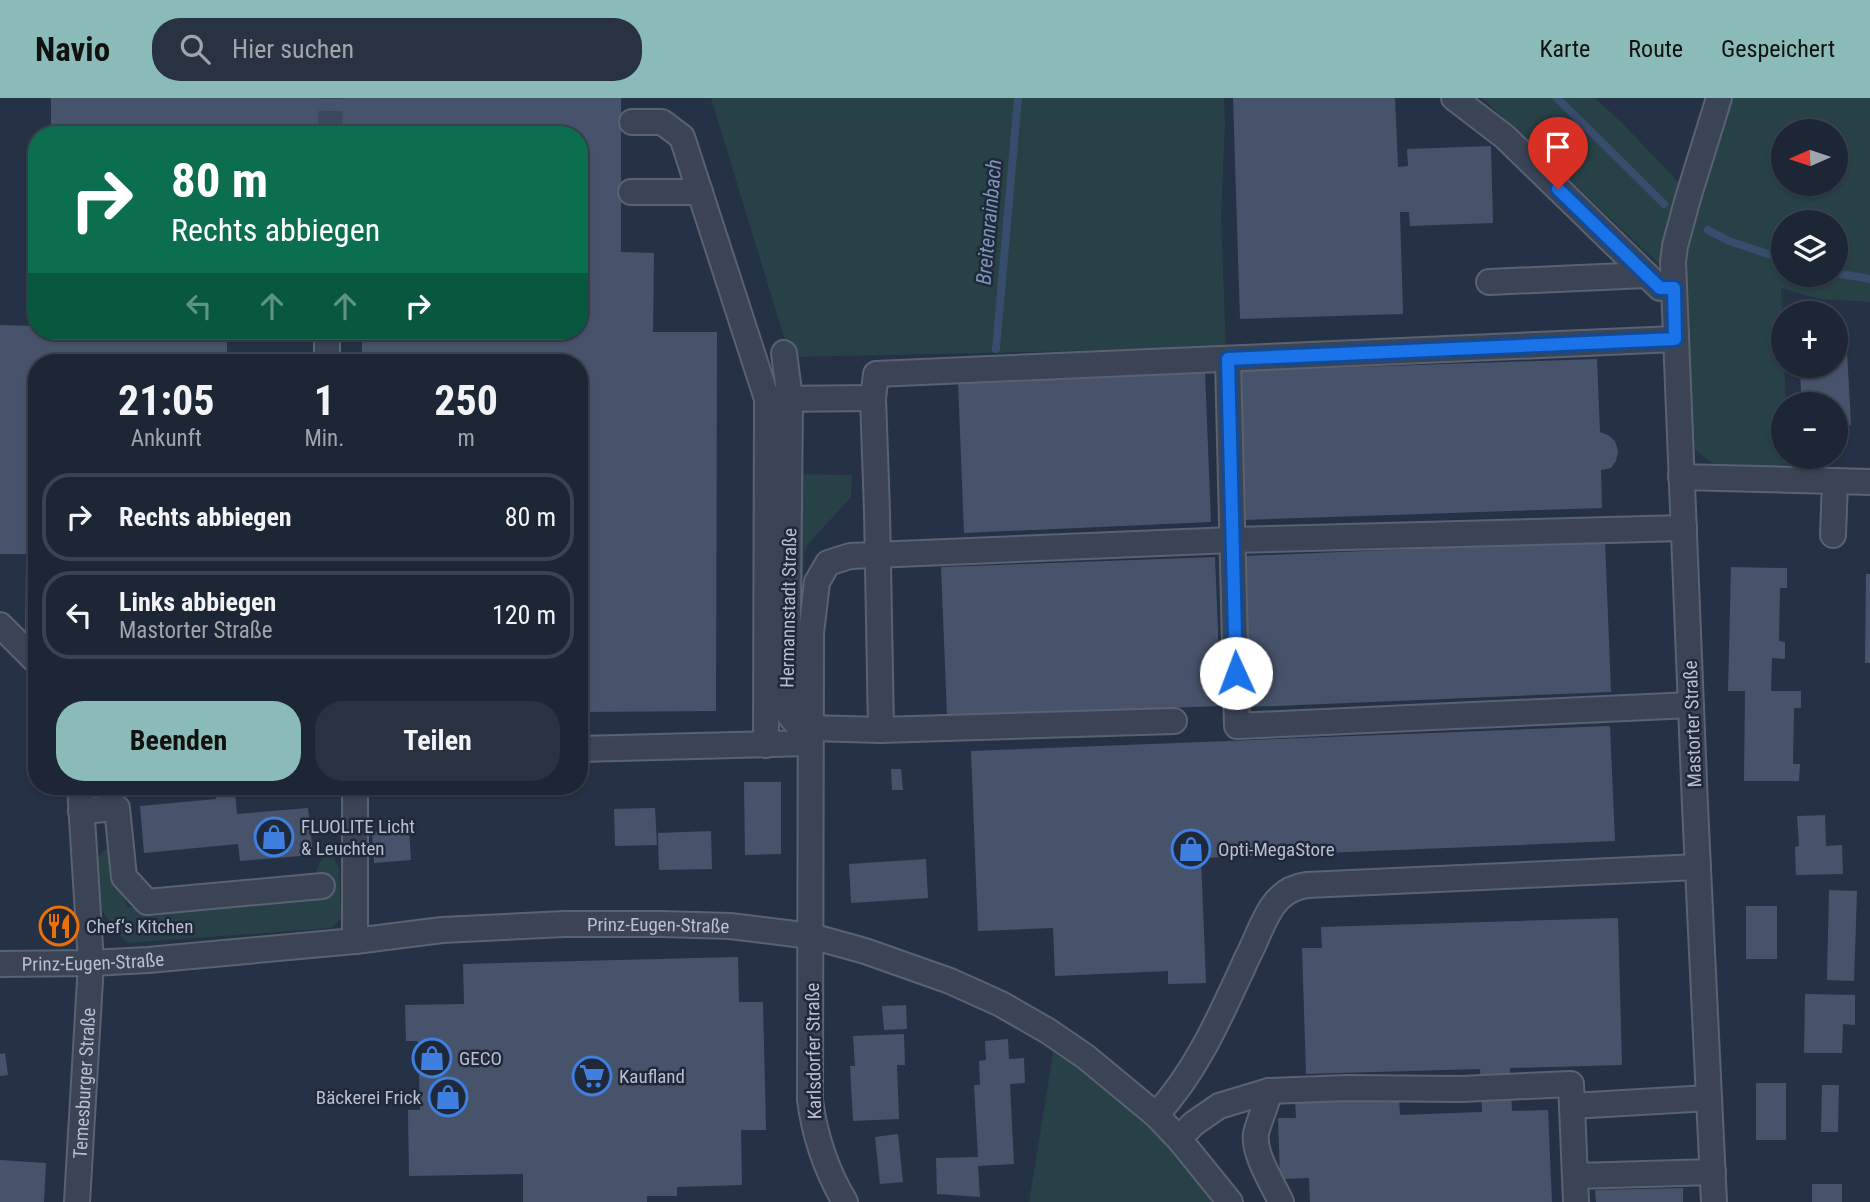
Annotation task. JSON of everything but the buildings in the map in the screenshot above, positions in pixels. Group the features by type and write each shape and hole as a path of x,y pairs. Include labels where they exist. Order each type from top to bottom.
{"street":[{"path":"1454,98 1505,137 1660,288 1674,288"},
{"name":"Mastorter Straße","path":"1714,1202 1673,262 1688,198 1719,98"},
{"path":"632,122 662,122 682,138 779,399 766,745"},
{"path":"631,192 700,192"},
{"path":"1489,282 1646,275"},
{"path":"881,730 873,398 876,374 1675,339"},
{"name":"Hermannstadt Straße","path":"784,352 779,399 787,712 810,736"},
{"path":"1228,359 1237,726 1691,705"},
{"path":"779,399 873,398"},
{"path":"1681,477 1870,482"},
{"path":"1833,535 1835,481"},
{"path":"811,936 811,633 817,582 828,563 850,556 1232,540 1684,528"},
{"path":"0,625 28,653"},
{"path":"588,749 766,745 810,736 881,730 1174,721"},
{"name":"Temesburger Straße","path":"77,1202 91,963 80,795"},
{"path":"355,795 355,941"},
{"path":"81,811 117,808 124,877 146,902 322,886"},
{"path":"1156,1115 1191,1071 1272,906 1293,887 1698,867"},
{"name":"Prinz-Eugen-Straße","path":"0,964 91,963 355,941 442,930 564,924 730,926 811,936 865,951 950,981 1001,1004 1048,1031 1086,1057 1156,1115 1230,1202"},
{"name":"Karlsdorfer Straße","path":"811,936 810,1100 820,1150 845,1202"},
{"path":"1179,1139 1193,1124 1219,1106 1269,1091 1346,1088 1461,1089 1571,1084 1576,1202"},
{"path":"1269,1091 1255,1138 1258,1152 1281,1202"},
{"path":"1572,1106 1709,1098"},
{"path":"1576,1176 1713,1172"}],"green space":[{"path":"711,98 1224,98 1221,217 1226,348 790,357"},
{"path":"1482,98 1595,98 1622,123 1683,187 1662,267"},
{"path":"1726,98 1870,98 1870,302 1820,299 1781,288 1782,301 1771,301 1771,378 1785,378 1785,392 1771,392 1771,466 1714,464 1688,444 1681,259"},
{"path":"798,474 852,475 851,497 809,543 804,554 803,622 794,680"},
{"path":"107,848 116,860 127,907 170,912 311,899 311,882 322,858 333,856 339,868 341,919 331,928 127,943 94,898 97,858"},
{"path":"1054,1048 1168,1144 1214,1202 1029,1202"}],"waterway":[{"name":"Breitenrainbach","path":"996,349 1018,98"},
{"name":"Breitenrainbach","path":"1557,98 1664,204"},
{"name":"Breitenrainbach","path":"1708,230 1729,241 1771,255"},
{"name":"Breitenrainbach","path":"1848,275 1870,279"}],"tunnel":[{"path":"330,126 331,98"}],"place":[{"name":"FLUOLITE Licht & Leuchten","path":"274,837"},
{"name":"Opti-MegaStore","path":"1191,849"},
{"name":"Chef‘s Kitchen","path":"59,926"},
{"name":"GECO","path":"432,1058"},
{"name":"Kaufland","path":"592,1076"},
{"name":"Bäckerei Frick","path":"448,1097"}],"route":[{"path":"1236,673 1228,359 1675,339 1674,288 1660,288 1558,189"}]}
